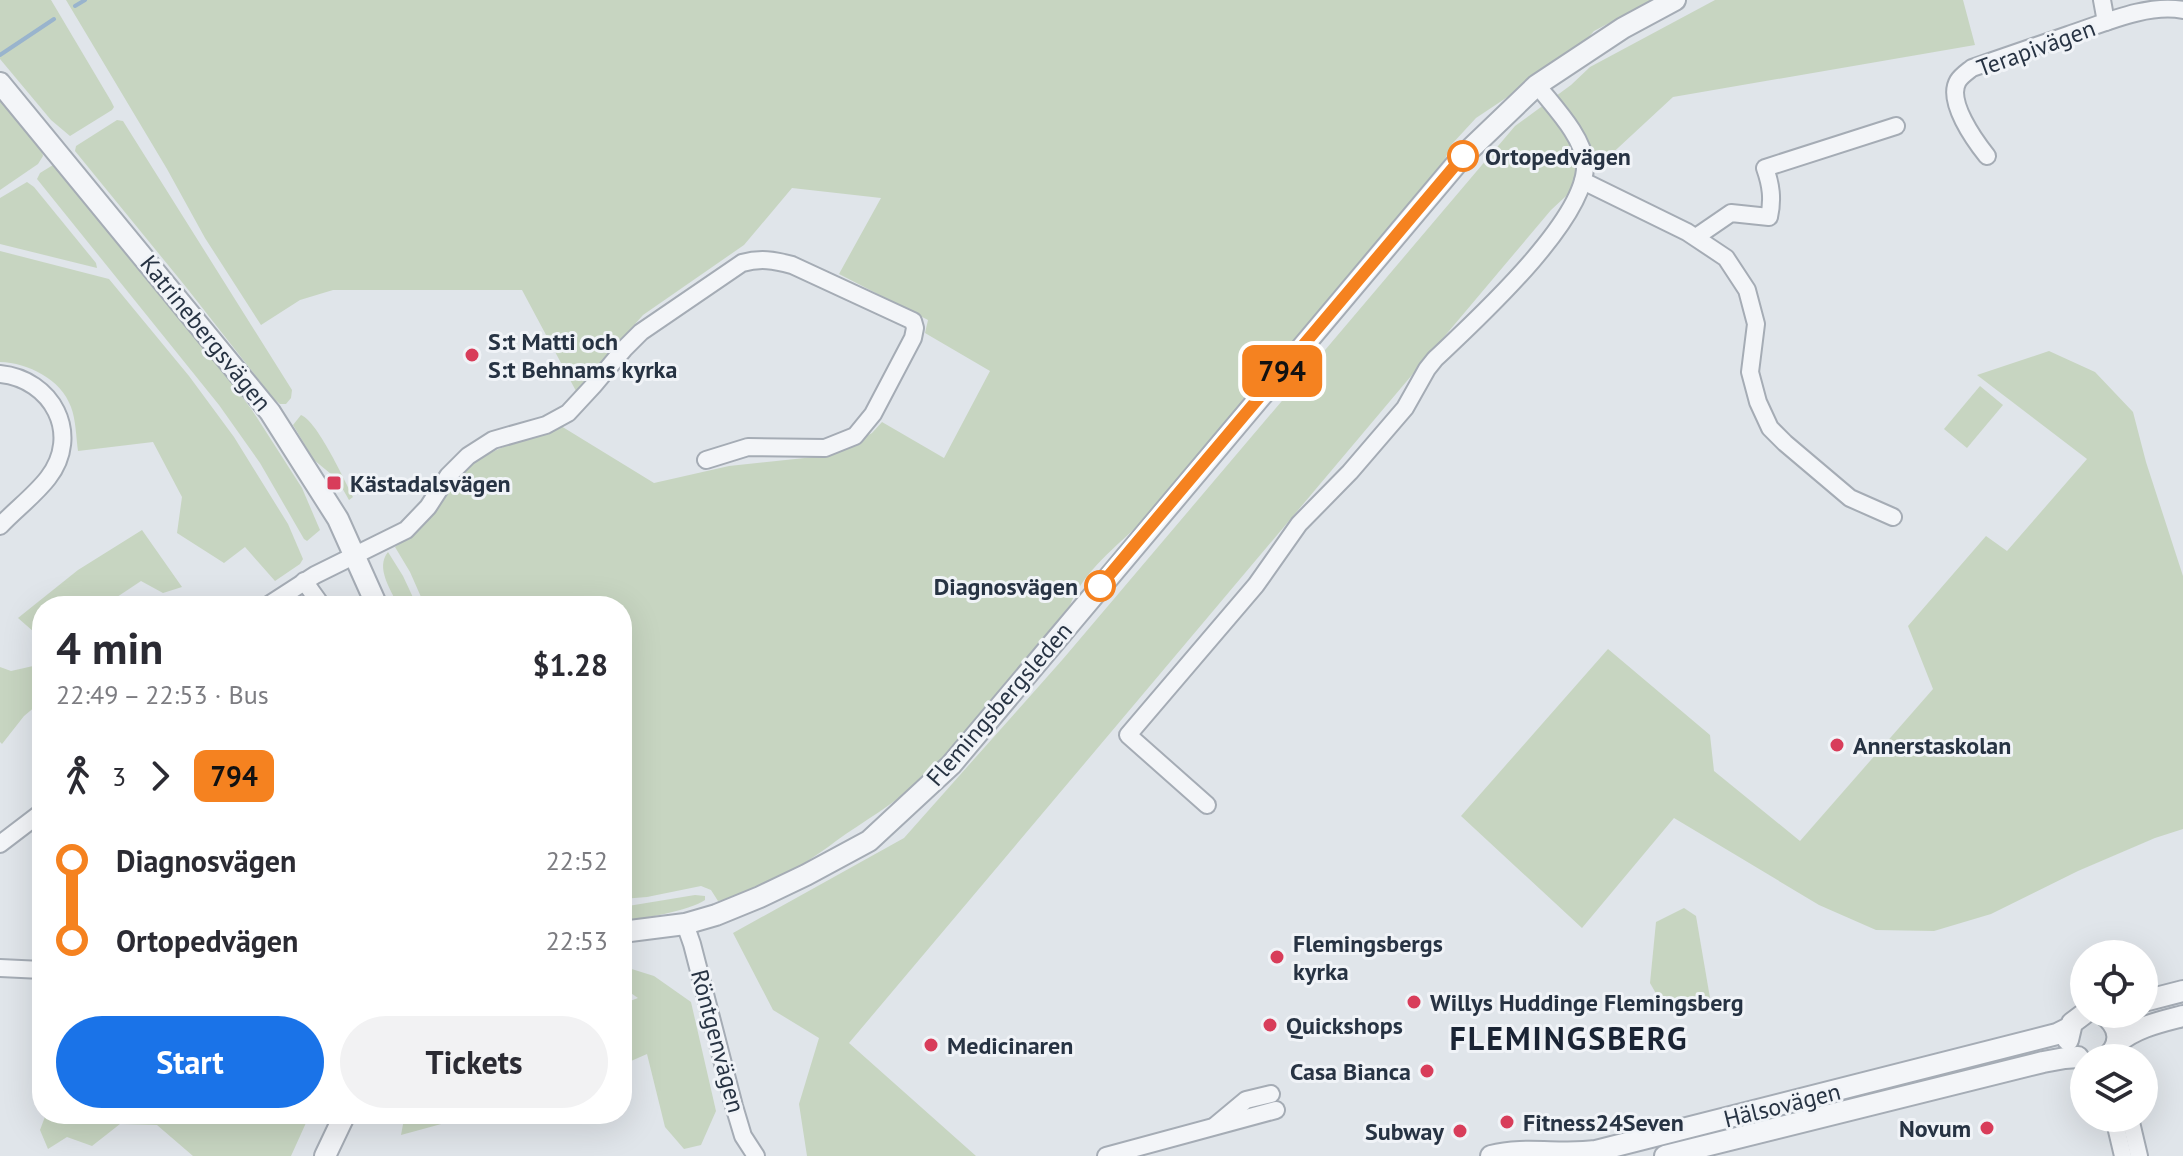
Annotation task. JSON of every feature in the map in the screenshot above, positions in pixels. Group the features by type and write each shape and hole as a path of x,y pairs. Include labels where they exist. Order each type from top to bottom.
{"street":[{"name":"Flemingsbergsleden","path":"632,931 685,924 716,915 760,897 869,841 951,765 1463,156 1537,85 1623,28 1675,0"},
{"name":"Terapivägen","path":"2102,0 2106,22"},
{"name":"Terapivägen","path":"1987,156 1972,137 1954,91 1957,82 1972,68 2106,22 2157,9 2183,10"},
{"name":"Katrinebergsvägen","path":"0,83 270,412 338,519 373,596"},
{"path":"1207,805 1128,735 1256,585 1299,524 1350,472 1405,408 1435,359 1499,299 1557,229 1583,181 1585,163 1579,141 1537,85"},
{"path":"1696,237 1731,213 1769,217 1773,202 1765,168 1896,126"},
{"path":"1583,181 1696,237 1726,258 1747,290 1756,324 1750,372 1758,402 1770,428 1850,498 1893,517"},
{"path":"282,596 304,581 413,525 448,476 468,456 493,440 558,420 579,402 641,332 742,263 760,259 792,265 910,318 915,328 913,338 873,414 855,436 825,448 748,447 706,460"},
{"path":"0,374 26,380 44,392 61,423 62,448 49,477 0,526"},
{"path":"304,581 315,596"},
{"path":"0,844 32,820"},
{"name":"Röntgenvägen","path":"685,924 743,1136 756,1156"},
{"path":"0,968 32,970"},
{"path":"2158,997 2183,991"},
{"path":"2120,1044 2128,1034 2183,1016"},
{"name":"Hälsovägen","path":"1491,1156 1522,1151 1577,1155 1596,1151 2046,1037 2070,1025"},
{"path":"2070,1046 2068,1042 2074,1028"},
{"name":"Hälsovägen","path":"1665,1156 2043,1062 2070,1058"},
{"path":"1212,1128 1246,1100 1271,1094"},
{"path":"1106,1156 1276,1110"},
{"path":"325,1156 340,1124"},
{"path":"2117,1132 2123,1156"},
{"path":"2133,1132 2139,1156"}],"green space":[{"path":"0,0 51,0 111,101 112,110 70,136 51,120 0,59"},
{"path":"66,0 1653,0 1594,31 1560,69 1547,65 1476,118 1452,144 1437,170 1143,520 1084,580 1070,605 980,718 941,761 900,797 795,869 748,893 718,901 711,890 701,886 632,898 632,596 421,596 395,547 425,523 454,481 480,459 561,426 654,483 729,466 833,455 872,433 882,422 944,458 990,371 925,333 928,320 839,274 881,198 792,188 744,245 643,315 576,391 522,290 333,290 300,300 261,325 205,238"},
{"path":"1715,0 1963,0 1975,45 1673,97 1551,210 849,1043 976,1156 807,1156 799,1104 819,1038 773,1010 733,933 904,838 1063,659 1515,126 1590,67"},
{"path":"0,100 43,156 38,164 0,190"},
{"path":"117,120 123,121 292,390 286,404 280,404 273,398 75,151 76,146"},
{"path":"53,165 200,341 252,410 302,488 320,530 307,541 260,463 219,405 37,179 40,173"},
{"path":"27,182 97,268 0,244 0,198"},
{"path":"0,251 109,279 189,376 234,437 288,524 303,559 300,564 275,581 245,547 224,563 177,533 182,497 153,442 78,451 73,412 60,388 32,369 0,362"},
{"path":"2049,351 2095,372 2133,412 2183,576 2183,829 2078,871 1991,914 1934,931 1876,930 1819,905 1674,818 1582,928 1461,816 1608,649 1710,735 1714,771 1800,841 1933,689 1908,626 1986,536 2007,551 2087,459 1977,375"},
{"path":"1980,386 2003,405 1967,448 1944,429"},
{"path":"301,415 315,428 330,452 353,497 349,500 337,479 314,460 293,425"},
{"path":"142,530 182,587 163,593 141,581 118,596 46,596 78,570"},
{"path":"388,552 412,596 393,596 384,572 384,558"},
{"path":"32,607 32,630 18,618"},
{"path":"32,666 32,709 2,744 0,667 11,671"},
{"path":"705,896 705,900 698,904 677,911 632,920 632,905"},
{"path":"1684,908 1696,916 1710,998 1680,1007 1662,1004 1650,983 1656,922"},
{"path":"632,969 654,976 691,1002 716,1111 701,1145 684,1149 665,1127 647,1054 632,1061 632,1000 638,998 632,994"},
{"path":"42,1124 120,1124 92,1146 67,1137 48,1149 40,1130"},
{"path":"120,1124 305,1124 291,1156 193,1156 157,1125"},
{"path":"403,1124 441,1124 401,1135"}],"waterway":[{"path":"75,6 85,0"},
{"path":"0,55 54,19"}],"bus line":[{"name":"794","path":"1100,586 1463,156"}],"place":[{"name":"Ortopedvägen","path":"1463,156"},
{"name":"S:t Matti och S:t Behnams kyrka","path":"472,355"},
{"name":"Kästadalsvägen","path":"334,483"},
{"name":"Diagnosvägen","path":"1100,586"},
{"name":"Annerstaskolan","path":"1837,745"},
{"name":"Flemingsbergs kyrka","path":"1277,957"},
{"name":"Willys Huddinge Flemingsberg","path":"1414,1002"},
{"name":"Quickshops","path":"1270,1025"},
{"name":"Medicinaren","path":"931,1045"},
{"name":"Casa Bianca","path":"1427,1071"},
{"name":"Fitness24Seven","path":"1507,1122"},
{"name":"Novum","path":"1987,1128"},
{"name":"Subway","path":"1460,1131"}],"district":[{"name":"FLEMINGSBERG","path":"1569,1038"}]}
